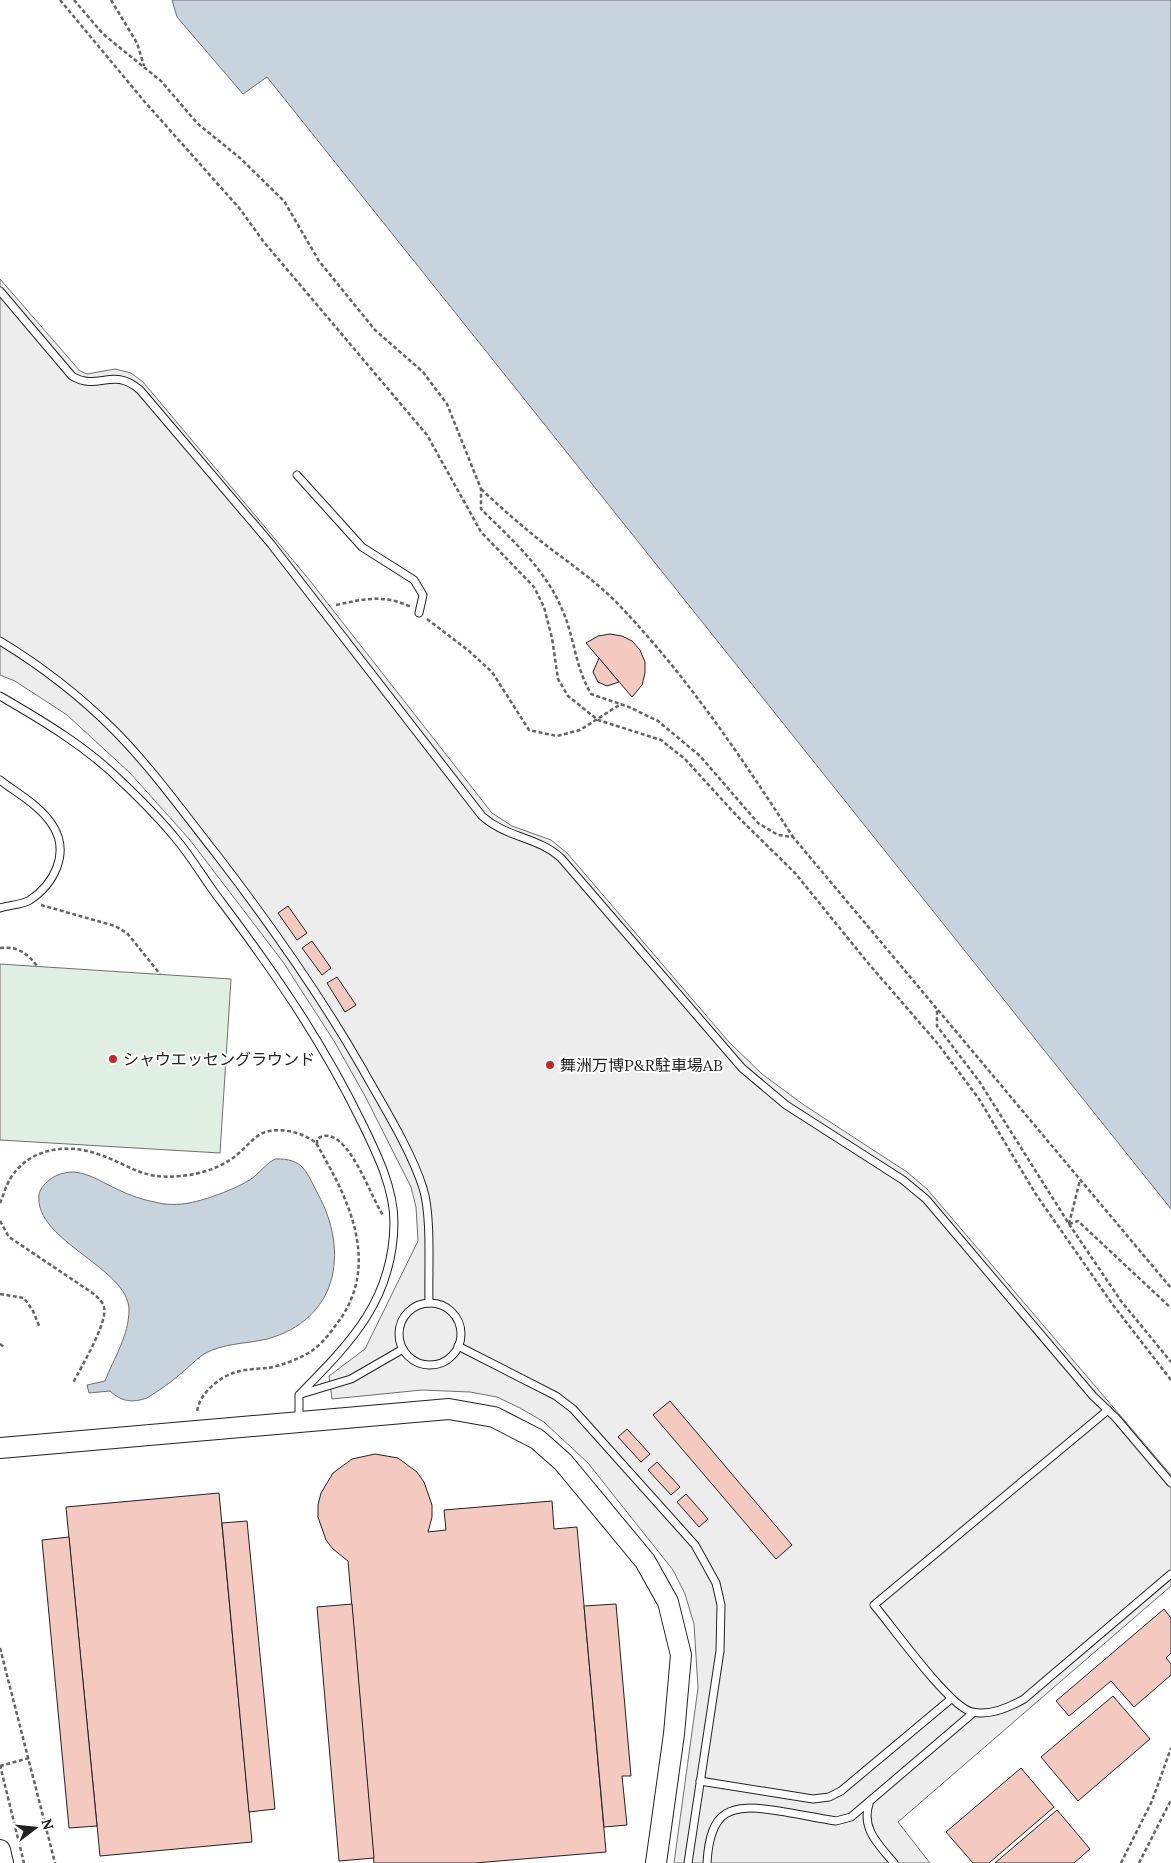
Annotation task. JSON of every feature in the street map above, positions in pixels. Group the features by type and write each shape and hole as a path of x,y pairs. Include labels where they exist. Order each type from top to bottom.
{"street":[{"path":"0,1448 449,1408 494,1417 538,1439 563,1462 645,1561 668,1602 680,1655 674,1734 656,1863"},
{"path":"0,1850 3,1863"}],"lane":[{"path":"0,291 72,376 88,382 117,378 133,384 140,390 276,551 482,816 502,831 545,846 560,858 718,1042 766,1090 915,1188 1093,1396 1108,1410 1171,1483"},
{"path":"297,475 362,547 414,580 423,595 419,613"},
{"path":"0,641 63,684 125,742 172,798 262,913 300,967 340,1030 376,1093 420,1179 426,1202 429,1303"},
{"path":"0,696 83,748 121,781 177,840 272,968 318,1039 376,1154 391,1194 394,1221 392,1250 387,1271 366,1320 354,1338 299,1395 299,1421"},
{"path":"0,780 45,815 54,827 58,839 58,866 53,878 28,901 0,908"},
{"path":"429,1303 440,1304 456,1316 460,1331 458,1346 446,1361 427,1365 417,1362 403,1349 399,1332 401,1323 412,1308 429,1303"},
{"path":"458,1346 541,1388 573,1409 695,1545 716,1583 722,1605 722,1627 688,1863"},
{"path":"299,1395 350,1379 403,1349"},
{"path":"973,1713 951,1699 874,1604 1108,1410"},
{"path":"707,1863 712,1833 717,1822 734,1809 754,1807 836,1821 851,1817 973,1713 1001,1710 1024,1699 1171,1574"},
{"path":"700,1782 813,1799 828,1797 853,1782 951,1699"},
{"path":"869,1803 867,1812 868,1829 894,1863"}],"path":[{"path":"60,0 144,101 240,209 263,241 427,435 481,532 534,587 544,607 552,638 558,678 568,696 598,720 644,734 667,745 685,759 737,816 794,873 938,1044 979,1099 1045,1208 1113,1305 1171,1380"},
{"path":"74,0 103,34 161,81 198,124 240,158 284,201 319,261 362,315 375,330 423,372 447,404 481,489 480,509 535,563 550,584 565,615 574,655 591,694 621,704 658,721 700,756 758,823 778,835 793,837"},
{"path":"111,0 137,43 144,68"},
{"path":"481,489 533,535 580,569 617,603 690,686 733,744 793,837 1171,1288"},
{"path":"336,605 362,599 392,598 419,613 469,651 492,672 529,730 557,736 580,730 621,704"},
{"path":"28,901 115,926 127,933 160,974"},
{"path":"0,948 18,948 28,955 38,967"},
{"path":"937,1009 937,1026 979,1081 1068,1224 1121,1301 1171,1362"},
{"path":"0,1203 10,1178 24,1164 40,1153 57,1149 73,1148 97,1154 150,1176 178,1177 215,1168 230,1160 260,1135 270,1131 287,1131 310,1138 318,1146 346,1201 359,1239 359,1264 354,1289 345,1311 332,1331 313,1350 270,1367 233,1373 214,1384 197,1405 197,1416"},
{"path":"318,1146 317,1139 327,1135 332,1136 346,1148 364,1175 381,1214 394,1221"},
{"path":"1068,1224 1080,1179"},
{"path":"0,1221 9,1237 100,1299 104,1308 101,1326 73,1383"},
{"path":"1068,1224 1078,1221 1171,1308"},
{"path":"0,1294 24,1298 33,1311 40,1328"},
{"path":"0,1344 4,1347"},
{"path":"0,1648 54,1863"},
{"path":"1121,1863 1152,1801 1171,1748"},
{"path":"24,1863 0,1765 29,1758"},
{"path":"1138,1863 1171,1800"}],"green space":[{"name":"シャウエッセングラウンド","path":"0,964 231,979 220,1153 0,1140"}],"shaded area":[{"path":"172,0 1171,0 1171,1209 267,77 243,94 177,17"},
{"name":"舞洲万博P&R駐車場AB","path":"0,279 80,371 87,374 115,369 131,373 143,382 307,577 492,813 512,826 551,840 567,853 729,1042 762,1074 804,1105 907,1172 927,1189 1171,1475 1171,1586 898,1822 930,1863 674,1863 698,1688 694,1624 685,1594 673,1570 588,1463 544,1422 520,1408 497,1397 470,1392 422,1390 332,1399 329,1376 365,1349 418,1241 416,1207 411,1187 365,1096 334,1041 283,962 190,840 130,773 67,715 15,681 0,675"},
{"path":"275,1159 292,1161 307,1173 328,1216 333,1239 334,1261 331,1282 322,1300 309,1317 291,1330 267,1339 211,1350 197,1359 171,1382 147,1398 137,1401 123,1399 110,1391 89,1393 87,1385 105,1381 124,1337 129,1310 125,1295 114,1281 65,1241 51,1226 41,1211 39,1195 44,1185 52,1178 61,1174 78,1173 141,1199 163,1204 185,1204 233,1189 255,1176"}],"building":[{"path":"610,634 622,636 632,641 640,650 645,662 642,685 632,697 586,643 598,636"},
{"path":"599,658 619,682 607,686 598,682 593,672"},
{"path":"288,906 307,933 297,940 278,913"},
{"path":"312,941 331,968 322,975 302,948"},
{"path":"337,977 356,1005 345,1012 327,983"},
{"path":"670,1401 792,1545 776,1559 653,1415"},
{"path":"627,1429 650,1454 641,1462 618,1437"},
{"path":"375,1454 398,1458 417,1472 424,1482 432,1505 432,1517 428,1532 446,1530 444,1510 552,1501 554,1529 577,1527 606,1852 475,1863 374,1863 348,1561 333,1549 326,1540 318,1517 318,1505 321,1493 333,1473 352,1459"},
{"path":"657,1462 680,1487 671,1495 648,1470"},
{"path":"219,1493 252,1842 100,1856 66,1507"},
{"path":"686,1494 708,1519 699,1527 677,1502"},
{"path":"247,1521 275,1809 249,1812 222,1523"},
{"path":"69,1537 97,1826 69,1828 42,1540"},
{"path":"352,1604 374,1858 339,1861 317,1607"},
{"path":"616,1604 631,1776 622,1776 627,1825 604,1827 584,1606"},
{"path":"1164,1609 1171,1618 1171,1653 1166,1658 1171,1664 1171,1675 1134,1707 1111,1681 1069,1716 1056,1701"},
{"path":"1113,1696 1150,1739 1078,1801 1041,1757"},
{"path":"1021,1768 1054,1807 989,1863 973,1863 946,1832"},
{"path":"1057,1810 1090,1849 1074,1863 995,1863"}],"place":[{"name":"シャウエッセングラウンド","path":"113,1059"},
{"name":"舞洲万博P&R駐車場AB","path":"550,1065"}]}
